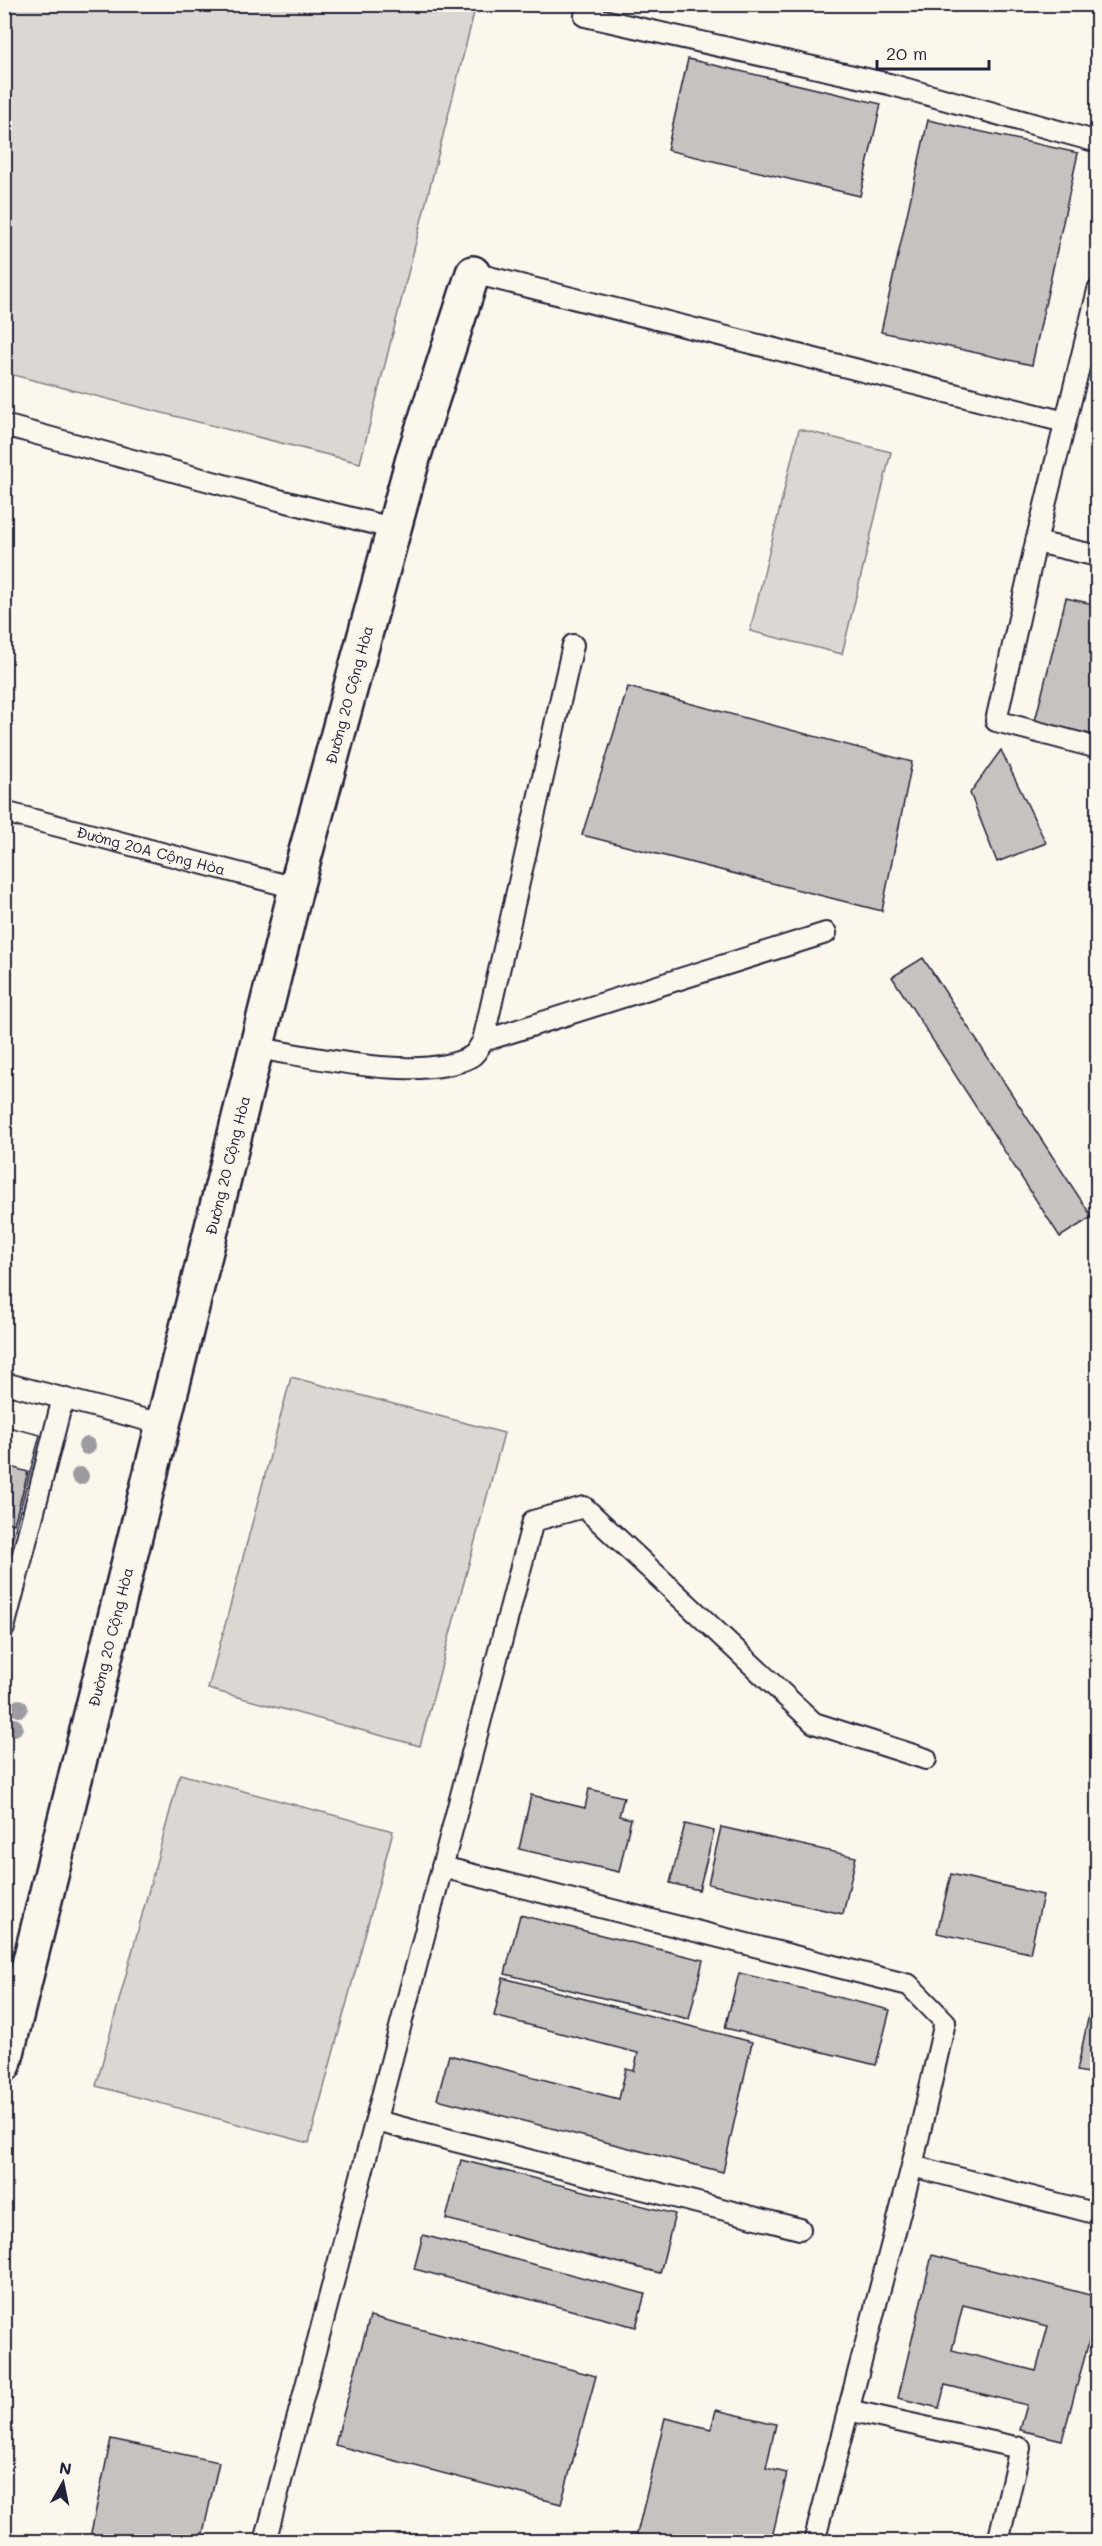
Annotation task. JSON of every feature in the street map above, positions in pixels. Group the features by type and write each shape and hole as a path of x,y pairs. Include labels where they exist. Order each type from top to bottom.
{"street":[{"name":"Đường 20 Cộng Hòa","path":"5,2062 296,888 396,528 414,455 473,273"}],"lane":[{"path":"588,4 585,16 889,84 1098,142"},
{"path":"473,273 1065,422"},
{"path":"1098,290 1090,361 1065,422 996,721 1098,748"},
{"path":"4,425 279,500 396,528"},
{"path":"1036,542 1098,556"},
{"path":"256,1048 402,1069 442,1067 473,1055 483,1041 573,645"},
{"name":"Đường 20A Cộng Hòa","path":"4,812 296,888"},
{"path":"483,1041 826,933"},
{"path":"4,1383 162,1424"},
{"path":"4,1628 63,1398"},
{"path":"265,2541 533,1521 584,1508 814,1723 926,1759"},
{"path":"442,1867 909,1985 945,2022 912,2166 814,2541"},
{"path":"375,2121 800,2229"},
{"path":"912,2166 1098,2214"},
{"path":"848,2410 1020,2448 998,2541"}],"shaded area":[{"path":"4,5 476,5 360,463 5,373"},
{"path":"799,429 891,452 842,654 750,631"},
{"path":"291,1377 504,1433 420,1746 208,1689"},
{"path":"180,1774 393,1831 309,2143 96,2086"}],"building":[{"path":"688,59 881,104 860,196 667,150"},
{"path":"928,120 1078,153 1032,365 881,332"},
{"path":"1066,598 1098,605 1098,736 1035,721"},
{"path":"628,687 912,762 882,911 582,835"},
{"path":"1001,750 1046,843 997,862 970,793"},
{"path":"923,958 1092,1217 1060,1237 892,977"},
{"path":"4,1426 40,1435 4,1570"},
{"path":"4,1426 40,1435 4,1570"},
{"path":"4,1465 28,1472 14,1524 4,1521"},
{"path":"589,1789 624,1797 619,1816 631,1819 619,1872 519,1849 531,1795 585,1808"},
{"path":"685,1824 714,1831 699,1890 670,1883"},
{"path":"721,1827 856,1857 843,1914 708,1884"},
{"path":"951,1874 1043,1895 1030,1953 937,1933"},
{"path":"520,1915 703,1960 689,2019 505,1974"},
{"path":"739,1973 890,2010 876,2065 725,2028"},
{"path":"503,1978 752,2042 723,2172 437,2099 449,2055 619,2099 626,2069 634,2071 638,2053 494,2016"},
{"path":"1089,2014 1098,2015 1098,2075 1077,2071"},
{"path":"461,2160 675,2214 660,2273 446,2219"},
{"path":"423,2235 645,2294 636,2327 414,2269"},
{"path":"932,2255 1098,2297 1088,2345 1062,2440 1020,2430 1027,2405 945,2385 939,2408 898,2398","holes":["963,2305 1048,2326 1036,2371 952,2350"]},
{"path":"370,2316 596,2376 561,2504 335,2445"},
{"path":"716,2410 776,2424 766,2468 787,2473 771,2542 635,2542 665,2418 711,2429"},
{"path":"111,2439 219,2462 201,2542 89,2542"}]}
